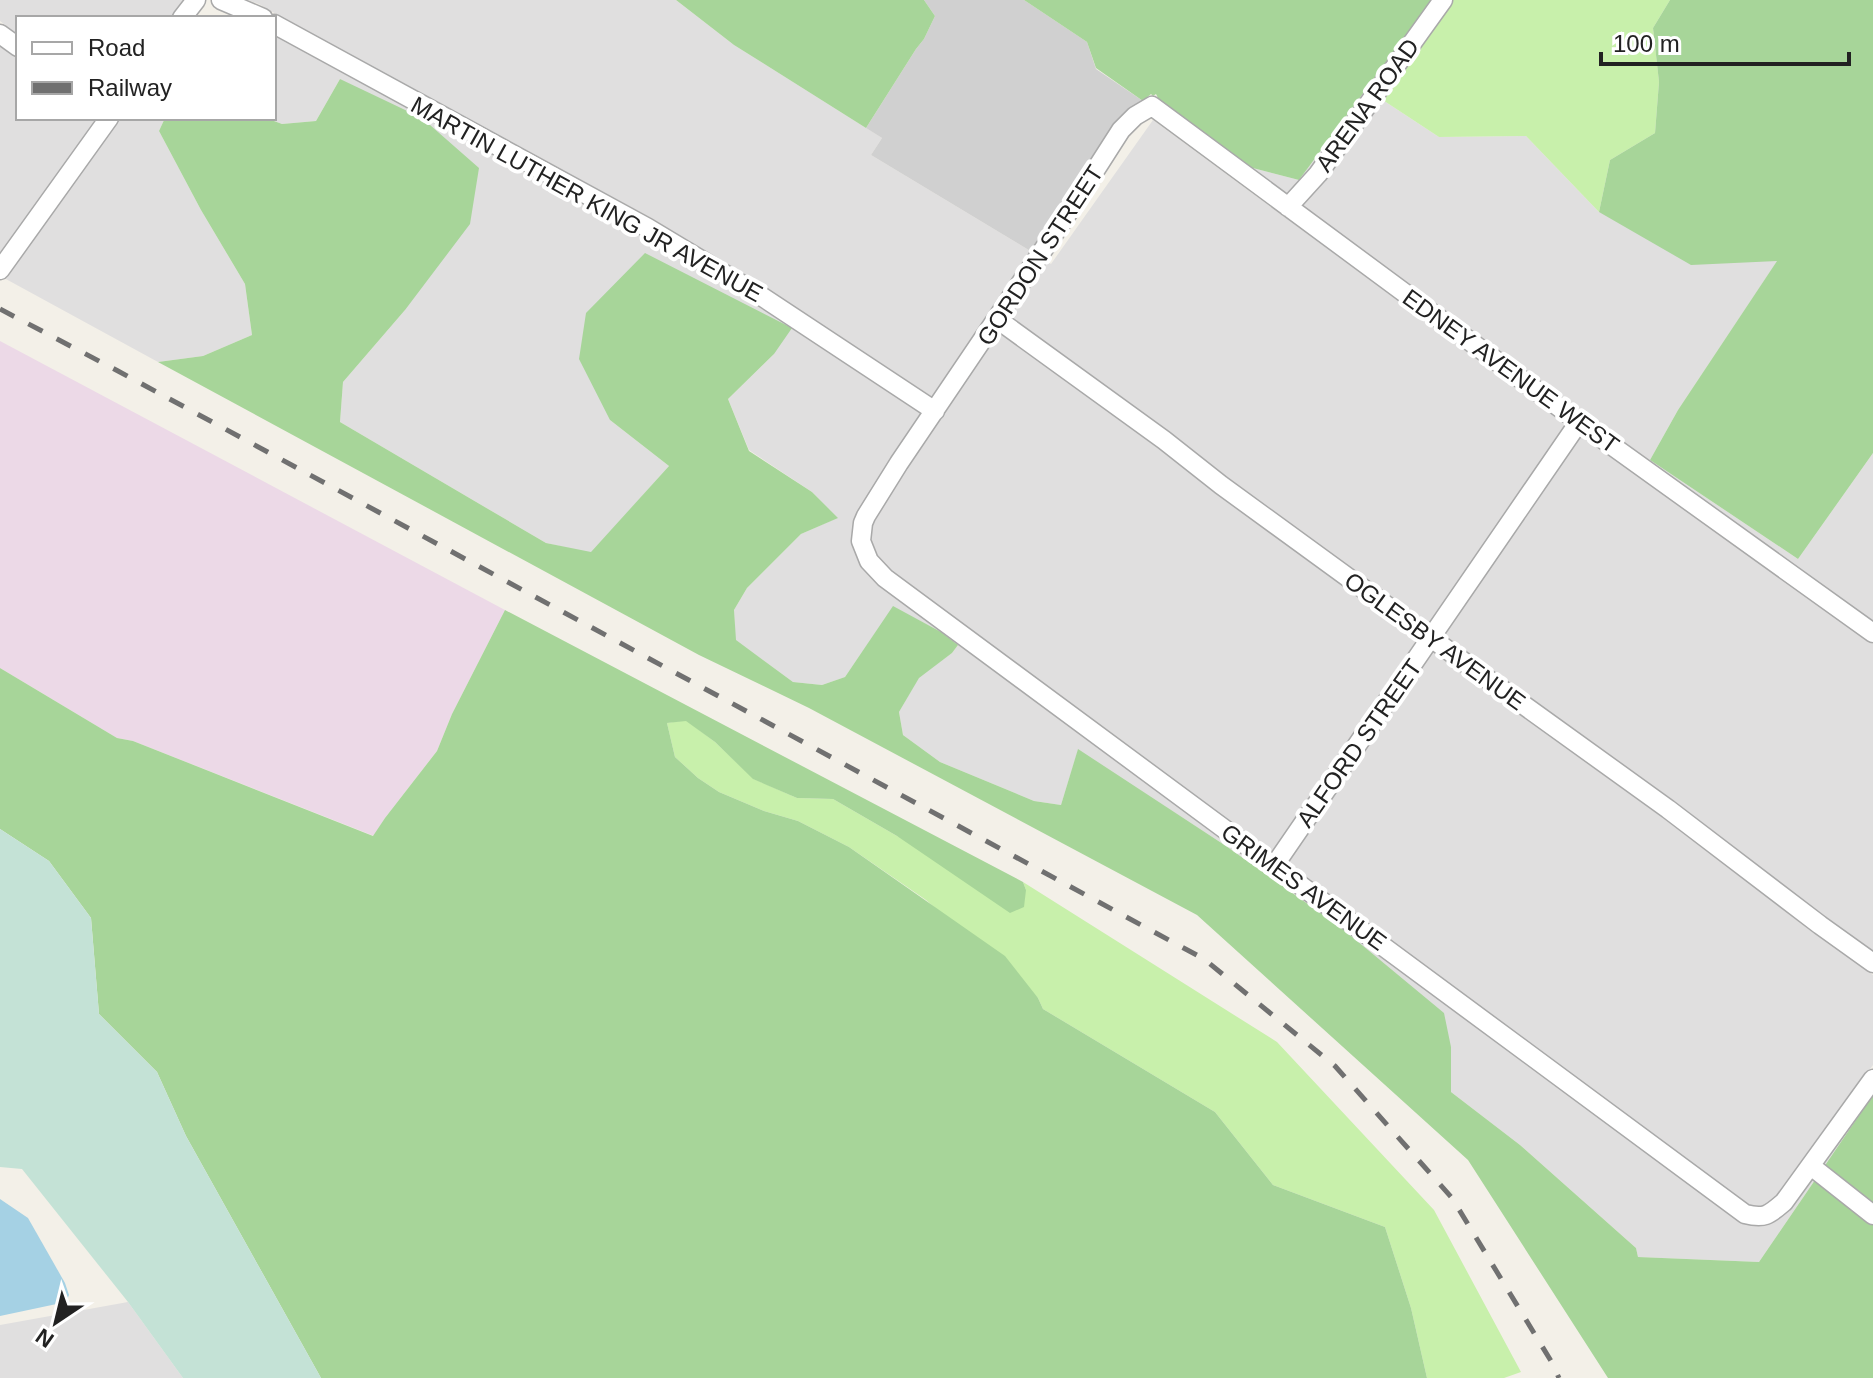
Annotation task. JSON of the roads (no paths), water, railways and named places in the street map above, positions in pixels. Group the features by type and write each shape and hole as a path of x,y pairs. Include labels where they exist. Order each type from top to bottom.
{"street":[{"path":"184,16 196,0"},
{"path":"221,0 258,16"},
{"name":"ARENA ROAD","path":"1288,207 1318,174 1443,0"},
{"name":"MARTIN LUTHER KING JR AVENUE","path":"276,25 648,228 761,296 935,411"},
{"name":"EDNEY AVENUE WEST","path":"1152,106 1579,422 1873,633"},
{"name":"GORDON STREET","path":"935,411 1121,130 1135,116 1152,106"},
{"path":"0,270 108,120"},
{"name":"OGLESBY AVENUE","path":"997,319 1668,809 1873,963"},
{"name":"GRIMES AVENUE","path":"935,411 863,523 861,541 869,561 885,578 1745,1214 1769,1215 1784,1202 1811,1166"},
{"name":"ALFORD STREET","path":"1274,866 1579,422"},
{"path":"1873,1079 1811,1166 1873,1215"}],"water":[{"path":"0,1199 28,1218 65,1283 69,1295 66,1302 0,1316"}],"railway":[{"path":"0,309 1204,959 1335,1066 1452,1198 1559,1378"}]}
